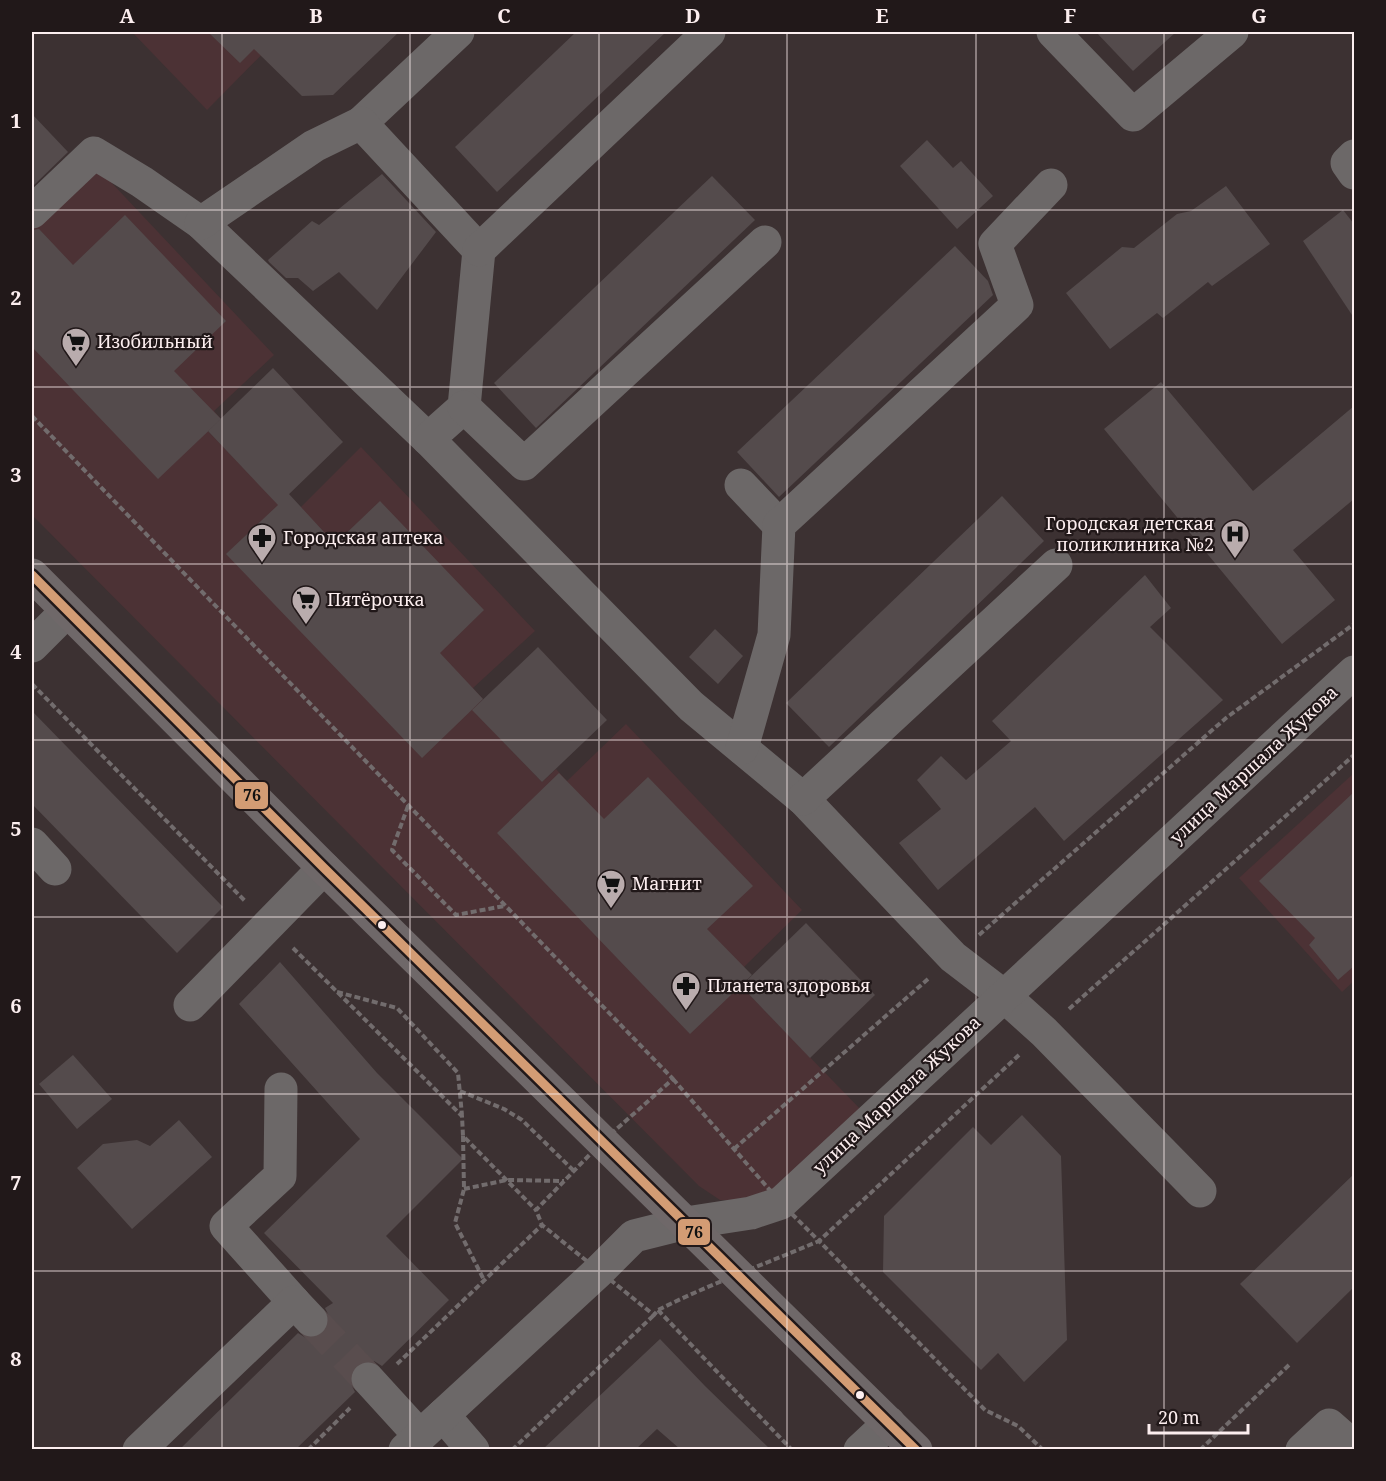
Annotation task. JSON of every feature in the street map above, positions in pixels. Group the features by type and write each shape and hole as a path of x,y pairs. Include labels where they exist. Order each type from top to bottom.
{"main road":[{"path":"32,575 324,868 916,1449"}],"street":[{"path":"201,223 314,146 361,123 458,32"},
{"path":"428,439 464,407 479,250 710,32"},
{"path":"1053,32 1133,115 1232,32"},
{"path":"361,123 479,250"},
{"path":"32,212 94,153 142,182 201,223 428,439 692,706 802,799 953,957 1004,996 1044,1032 1200,1191"},
{"path":"1354,156 1347,163 1354,173"},
{"path":"778,525 1017,305 995,244 1051,185"},
{"path":"464,407 524,464 765,242"},
{"path":"741,485 778,525 774,635 742,748"},
{"path":"802,799 1056,565"},
{"path":"32,646 67,611"},
{"name":"улица Маршала Жукова","path":"423,1433 634,1236 686,1223 751,1213 781,1203 1354,672"},
{"path":"32,844 55,869"},
{"path":"190,1005 324,868"},
{"path":"140,1449 302,1311 226,1226 280,1176 281,1089"},
{"path":"371,1382 423,1433 473,1449"},
{"path":"860,1449 889,1423"},
{"path":"1302,1449 1329,1425 1354,1447"}],"path":[{"path":"32,416 672,1079"},
{"path":"734,1149 1226,718 1354,624"},
{"path":"1043,1449 1018,1426 985,1410 819,1241 1044,1032 1354,756"},
{"path":"408,806 392,850 456,915 505,906"},
{"path":"336,992 397,1008 458,1073 462,1116"},
{"path":"459,1091 504,1109 522,1120 574,1171"},
{"path":"463,1136 464,1189 455,1224 484,1281"},
{"path":"464,1189 507,1180 564,1181"},
{"path":"308,1449 371,1382 484,1281 542,1225"},
{"path":"658,1310 792,1449"},
{"path":"512,1449 654,1315"},
{"path":"1200,1449 1289,1365"}],"shaded area":[{"path":"132,32 284,32 207,110"},
{"path":"92,162 274,355 214,411 221,419 208,431 278,504 301,507 361,447 535,631 473,688 483,699 473,710 542,782 556,769 567,781 626,724 802,910 744,967 741,986 865,1114 781,1188 746,1200 720,1200 699,1186 32,515 32,221"},
{"path":"1354,773 1354,981 1342,992 1239,878"}],"building":[{"path":"208,32 399,32 333,95 302,96 254,49 240,63"},
{"path":"576,32 666,32 497,192 455,147"},
{"path":"1096,32 1176,32 1133,71"},
{"path":"32,114 68,152 32,187"},
{"path":"927,140 953,168 961,161 993,196 957,229 900,166"},
{"path":"382,174 436,232 377,310 339,272 313,291 298,278 286,278 269,262 268,260 312,221 319,225"},
{"path":"712,176 755,220 536,428 494,383"},
{"path":"1226,186 1270,244 1212,286 1208,282 1163,318 1157,313 1110,349 1066,293 1122,247 1134,248 1177,214 1191,211"},
{"path":"1343,210 1354,224 1354,318 1303,241"},
{"path":"125,215 226,321 174,371 221,419 158,479 32,347 32,230 39,229 73,265"},
{"path":"955,246 988,281 993,295 779,497 737,452"},
{"path":"273,368 343,442 289,494 335,544 380,501 484,610 440,653 483,699 422,758 226,554 278,505 208,431"},
{"path":"1161,382 1253,491 1354,406 1354,499 1293,550 1335,600 1282,644 1104,429"},
{"path":"1002,496 1044,541 829,747 786,703"},
{"path":"1145,575 1171,608 1150,627 1223,700 1064,841 1035,807 938,890 899,843 941,809 917,780 941,756 966,780 1011,741 992,721"},
{"path":"715,629 743,656 718,684 689,657"},
{"path":"538,647 607,720 542,782 472,710"},
{"path":"32,711 223,907 177,953 32,804"},
{"path":"559,773 604,819 648,777 753,886 707,929 752,975 690,1034 497,833"},
{"path":"1354,792 1354,966 1338,980 1309,945 1315,938 1259,881"},
{"path":"806,923 875,995 810,1058 741,986"},
{"path":"280,962 377,1073 463,1159 386,1236 449,1300 382,1366 374,1361 365,1361 355,1366 350,1374 350,1382 355,1392 296,1449 180,1449 298,1333 306,1338 316,1338 324,1333 329,1325 329,1316 325,1308 333,1303 264,1233 360,1139 239,1004"},
{"path":"73,1055 112,1099 77,1129 39,1084"},
{"path":"1022,1115 1061,1156 1067,1340 1024,1382 998,1353 981,1370 883,1272 884,1216 973,1127 991,1145"},
{"path":"179,1120 212,1157 132,1229 77,1168 103,1144 137,1140 150,1146"},
{"path":"1354,1174 1354,1287 1297,1343 1240,1284"},
{"path":"660,1339 770,1449 680,1449 657,1429 636,1449 543,1449"}],"tunnel":[{"path":"311,1320 368,1379"}],"transit line":[{"name":"76","path":"32,575 324,868 916,1450"}],"place":[{"name":"Изобильный","path":"76,368"},
{"name":"Городская детская поликлиника №2","path":"1235,560"},
{"name":"Городская аптека","path":"262,564"},
{"name":"Пятёрочка","path":"306,626"},
{"name":"Магнит","path":"611,910"},
{"name":"Планета здоровья","path":"686,1012"}]}
